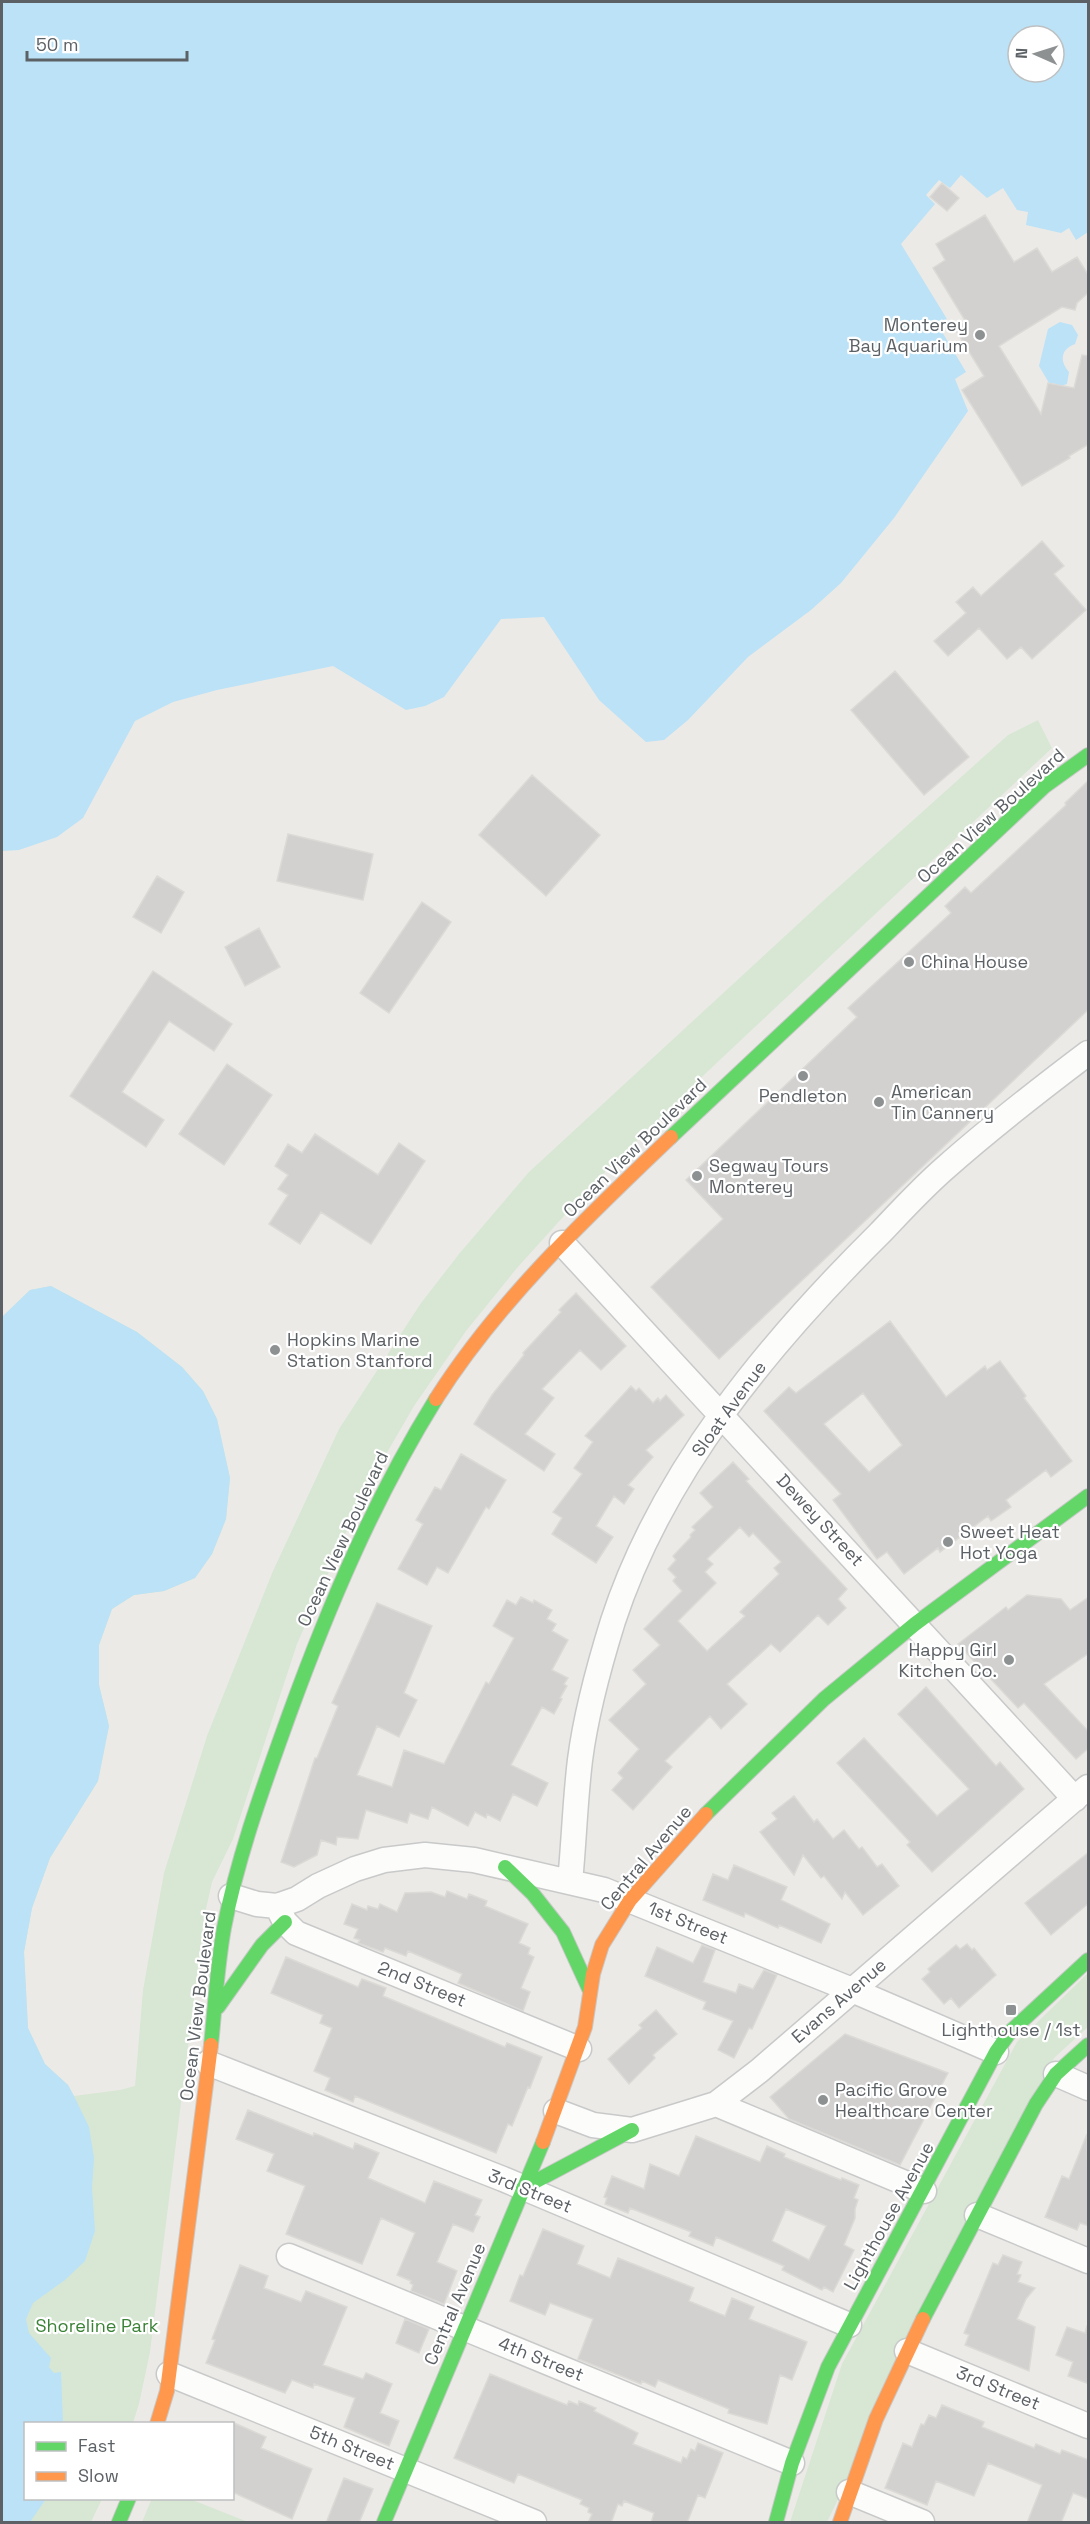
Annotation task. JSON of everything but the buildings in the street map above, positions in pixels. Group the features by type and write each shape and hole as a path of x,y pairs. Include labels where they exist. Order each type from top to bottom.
{"main road":[{"name":"Ocean View Boulevard","path":"157,2422 169,2374 231,1896 248,1833 313,1647 366,1524 404,1453 443,1388 476,1343 562,1243 1045,786 1089,755"},
{"name":"Central Avenue","path":"384,2523 556,2111 585,2028 593,1974 602,1945 630,1900 693,1827 824,1699 915,1624 1089,1496"},
{"path":"505,1867 533,1894 563,1932 590,1991"},
{"path":"214,2014 281,1914"},
{"name":"Lighthouse Avenue","path":"776,2523 792,2463 817,2392 849,2325 924,2191 996,2052 1010,2032 1089,1960"},
{"path":"840,2523 876,2419 907,2351 977,2215 1036,2104 1056,2074 1089,2045"},
{"path":"523,2188 633,2130"},
{"path":"119,2523 129,2500"}],"street":[{"name":"Sloat Avenue","path":"570,1882 580,1761 587,1717 614,1620 641,1551 667,1500 722,1414 824,1291 942,1170 1008,1114 1089,1053"},
{"name":"Dewey Street","path":"562,1243 915,1624 1082,1793"},
{"name":"Evans Avenue","path":"556,2111 593,2125 633,2130 716,2104 751,2078 1082,1793"},
{"name":"1st Street","path":"281,1914 297,1899 318,1886 355,1869 404,1857 450,1856 604,1890 852,1990 996,2052"},
{"path":"231,1896 281,1914"},
{"name":"2nd Street","path":"281,1914 296,1933 579,2049"},
{"name":"3rd Street","path":"208,2063 523,2188 849,2325"},
{"path":"1056,2074 1089,2088"},
{"path":"716,2104 924,2191"},
{"path":"977,2215 1089,2260"},
{"name":"4th Street","path":"289,2256 792,2463"},
{"name":"3rd Street","path":"907,2351 1089,2426"},
{"name":"5th Street","path":"169,2374 534,2523"},
{"path":"849,2492 922,2523"}],"green space":[{"name":"Shoreline Park","path":"1038,720 1052,748 706,1073 591,1186 517,1268 466,1331 414,1406 363,1494 297,1644 233,1839 212,1882 204,1918 150,2352 133,2422 24,2422 24,2500 102,2500 91,2522 2,2522 2,1317 30,1290 51,1286 137,1332 182,1367 203,1391 217,1419 230,1478 226,1519 212,1554 195,1578 164,1591 134,1595 112,1609 99,1645 99,1685 109,1726 98,1781 50,1858 32,1908 24,1952 28,2028 45,2064 68,2085 74,2096 135,2086 143,1990 164,1873 207,1736 273,1571 339,1429 421,1303 459,1254 529,1172 823,901 1008,735"},
{"path":"1088,1973 1088,2027 1054,2058 827,2522 790,2522 842,2364 1017,2042"},
{"path":"151,2500 193,2500 248,2522 142,2522"}],"water":[{"path":"2,2 1088,2 1088,232 1076,240 1069,228 1061,233 1026,225 1028,212 1017,210 1003,188 987,198 961,175 950,188 939,180 926,195 935,204 901,244 947,319 938,325 966,372 955,379 968,411 894,518 841,583 811,610 748,657 688,720 664,740 646,742 599,700 544,617 501,619 444,697 425,706 406,710 333,666 217,690 173,702 135,721 83,818 57,837 19,850 2,851"},
{"path":"1060,322 1072,325 1078,335 1075,344 1064,352 1063,356 1064,364 1069,372 1067,384 1057,387 1057,384 1049,383 1039,366 1048,329"},
{"path":"51,1286 137,1332 182,1367 203,1391 217,1419 230,1478 226,1519 212,1554 195,1578 164,1591 134,1595 112,1609 99,1645 99,1685 109,1726 98,1781 50,1858 32,1908 24,1952 28,2028 45,2064 68,2085 89,2127 94,2158 92,2188 95,2231 85,2261 65,2280 33,2303 26,2319 29,2333 51,2358 49,2367 54,2373 61,2372 63,2422 24,2422 24,2500 45,2500 30,2522 2,2522 2,1317 30,1290"}],"traffic: fast":[{"path":"671,1137 1045,786 1088,755"},
{"path":"211,2045 224,1928 244,1847 270,1768 320,1633 354,1553 392,1475 436,1399"},
{"path":"706,1814 824,1699 915,1624 1088,1496"},
{"path":"505,1867 533,1894 563,1932 590,1991"},
{"path":"218,2007 262,1945 285,1922"},
{"path":"776,2522 792,2463 828,2367 996,2052 1010,2032 1088,1960"},
{"path":"923,2319 1036,2104 1056,2074 1088,2045"},
{"path":"523,2188 632,2130"},
{"path":"384,2522 543,2142"},
{"path":"119,2522 128,2500"}],"traffic: slow":[{"path":"436,1399 487,1328 516,1294 576,1229 671,1137"},
{"path":"543,2142 585,2027 593,1974 602,1945 630,1900 706,1814"},
{"path":"158,2422 167,2391 211,2045"},
{"path":"840,2522 876,2419 923,2319"}],"place":[{"name":"Monterey Bay Aquarium","path":"980,335"},
{"name":"China House","path":"909,962"},
{"name":"Pendleton","path":"803,1076"},
{"name":"American Tin Cannery","path":"879,1102"},
{"name":"Segway Tours Monterey","path":"697,1176"},
{"name":"Hopkins Marine Station Stanford","path":"275,1350"},
{"name":"Sweet Heat Hot Yoga","path":"948,1542"},
{"name":"Happy Girl Kitchen Co.","path":"1009,1660"},
{"name":"Lighthouse / 1st","path":"1011,2010"},
{"name":"Pacific Grove Healthcare Center","path":"823,2100"}]}
